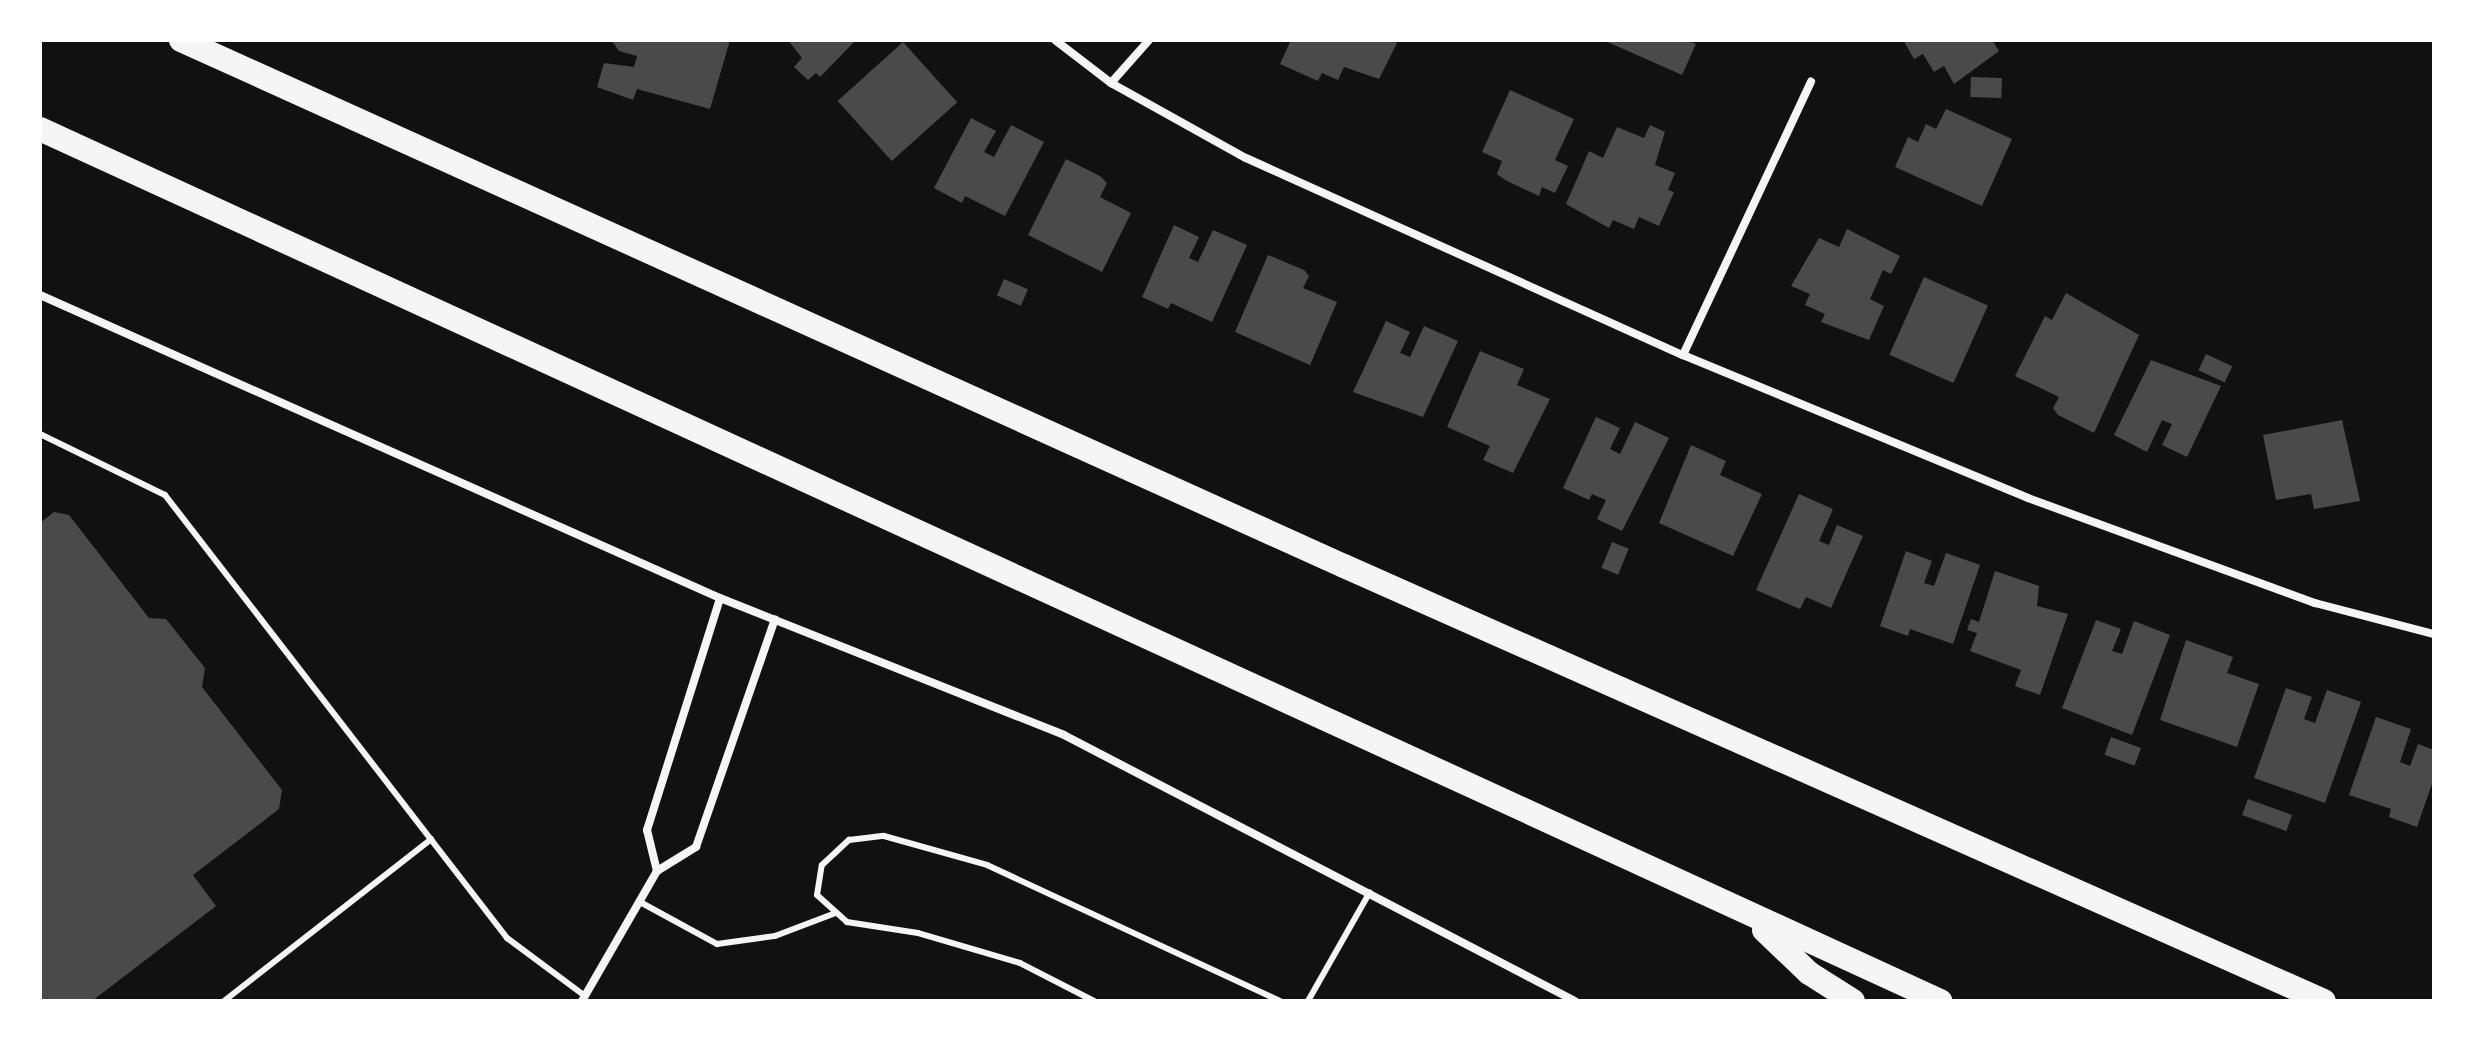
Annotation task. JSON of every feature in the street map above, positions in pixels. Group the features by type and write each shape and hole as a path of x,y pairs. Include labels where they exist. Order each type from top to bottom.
{"highway":[{"path":"181,40 1344,566 2324,1001"},
{"path":"40,129 1751,917 1940,1001"},
{"path":"1751,917 1809,973 1853,1001"}],"street":[{"path":"1055,40 1111,83 1246,158 1683,355 2028,498 2315,603 2434,634"},
{"path":"1111,83 1149,40"},
{"path":"1683,355 1811,82"},
{"path":"40,295 720,598 1064,735 1575,1001"},
{"path":"657,871 647,830 720,598"},
{"path":"584,998 657,871 696,847 775,619"}],"lane":[{"path":"40,434 165,495 507,938 584,998"},
{"path":"1094,1001 1020,963 833,914 817,895 822,865 849,840 884,836 987,865 1280,1001"},
{"path":"224,1001 431,839"},
{"path":"1308,1001 1370,892"},
{"path":"640,902 717,944 775,936 833,914"}],"building":[{"path":"611,40 730,40 710,109 637,89 633,100 597,87 604,63 634,67 637,56 619,51"},
{"path":"788,40 856,40 820,77 816,73 808,80 794,67 802,58"},
{"path":"1291,40 1391,40 1397,43 1379,79 1344,67 1338,80 1322,73 1318,81 1280,64"},
{"path":"1603,40 1686,40 1696,44 1682,75"},
{"path":"1903,40 1992,40 1999,51 1954,84 1944,66 1934,72 1923,54 1914,59"},
{"path":"903,42 957,102 892,161 838,101"},
{"path":"1971,77 2002,78 2001,98 1970,97"},
{"path":"1510,90 1574,119 1555,160 1568,166 1555,193 1542,187 1539,196 1505,180 1497,174 1502,161 1482,152"},
{"path":"1946,109 2012,139 1982,206 1895,167 1908,137 1918,142 1926,124 1936,129"},
{"path":"971,118 996,131 984,152 994,157 1011,125 1044,142 1005,216 965,196 962,203 934,188"},
{"path":"1650,125 1665,132 1655,165 1675,173 1668,190 1674,192 1659,226 1639,217 1634,229 1613,220 1609,228 1566,204 1589,151 1603,158 1617,127 1644,138"},
{"path":"1066,159 1100,176 1107,183 1100,197 1131,213 1102,272 1028,235"},
{"path":"1174,225 1199,237 1189,258 1198,262 1213,230 1247,245 1212,322 1171,303 1168,309 1142,297"},
{"path":"1847,229 1900,256 1891,274 1883,270 1870,299 1884,306 1869,340 1821,322 1825,314 1805,305 1810,294 1791,286 1819,238 1839,247"},
{"path":"1268,255 1304,270 1309,276 1303,288 1337,302 1310,365 1235,332"},
{"path":"1924,277 1988,305 1953,383 1889,355"},
{"path":"1004,279 1028,289 1021,306 997,296"},
{"path":"2066,293 2139,335 2094,433 2058,415 2053,408 2059,397 2015,376 2045,316 2052,320"},
{"path":"1386,321 1410,332 1400,353 1410,357 1424,326 1458,341 1423,417 1353,392"},
{"path":"1480,351 1524,369 1517,385 1550,399 1513,473 1483,460 1490,446 1447,427"},
{"path":"2206,354 2232,366 2225,383 2198,370"},
{"path":"2151,360 2221,386 2187,457 2162,445 2172,424 2162,420 2147,452 2114,435"},
{"path":"1596,417 1620,428 1610,449 1620,454 1635,422 1669,438 1622,531 1597,519 1606,500 1592,494 1589,500 1563,488"},
{"path":"2342,420 2360,501 2314,509 2311,494 2276,500 2263,435"},
{"path":"1691,445 1726,461 1720,475 1762,494 1733,556 1659,523"},
{"path":"1799,494 1833,509 1819,541 1829,545 1837,525 1863,536 1831,608 1806,597 1800,609 1756,590"},
{"path":"54,512 69,515 149,618 166,619 205,668 202,687 282,790 279,809 193,875 216,906 92,1001 40,1001 40,523"},
{"path":"1612,542 1629,549 1618,575 1602,568"},
{"path":"1906,551 1932,561 1924,583 1934,586 1946,553 1980,565 1953,644 1910,629 1908,636 1880,626"},
{"path":"1995,571 2039,586 2037,606 2068,614 2040,695 2015,686 2021,670 1970,651 1977,633 1967,630 1971,619 1979,622"},
{"path":"2096,620 2121,629 2112,651 2122,654 2134,621 2170,635 2132,735 2062,708"},
{"path":"2186,640 2233,657 2227,673 2259,684 2237,747 2160,720"},
{"path":"2286,688 2312,697 2304,719 2315,723 2327,690 2361,702 2325,803 2254,778"},
{"path":"2376,717 2411,729 2400,762 2410,766 2418,744 2434,750 2434,778 2417,827 2389,817 2391,809 2349,795"},
{"path":"2111,737 2141,748 2135,766 2105,755"},
{"path":"2248,799 2292,815 2286,831 2242,815"}]}
